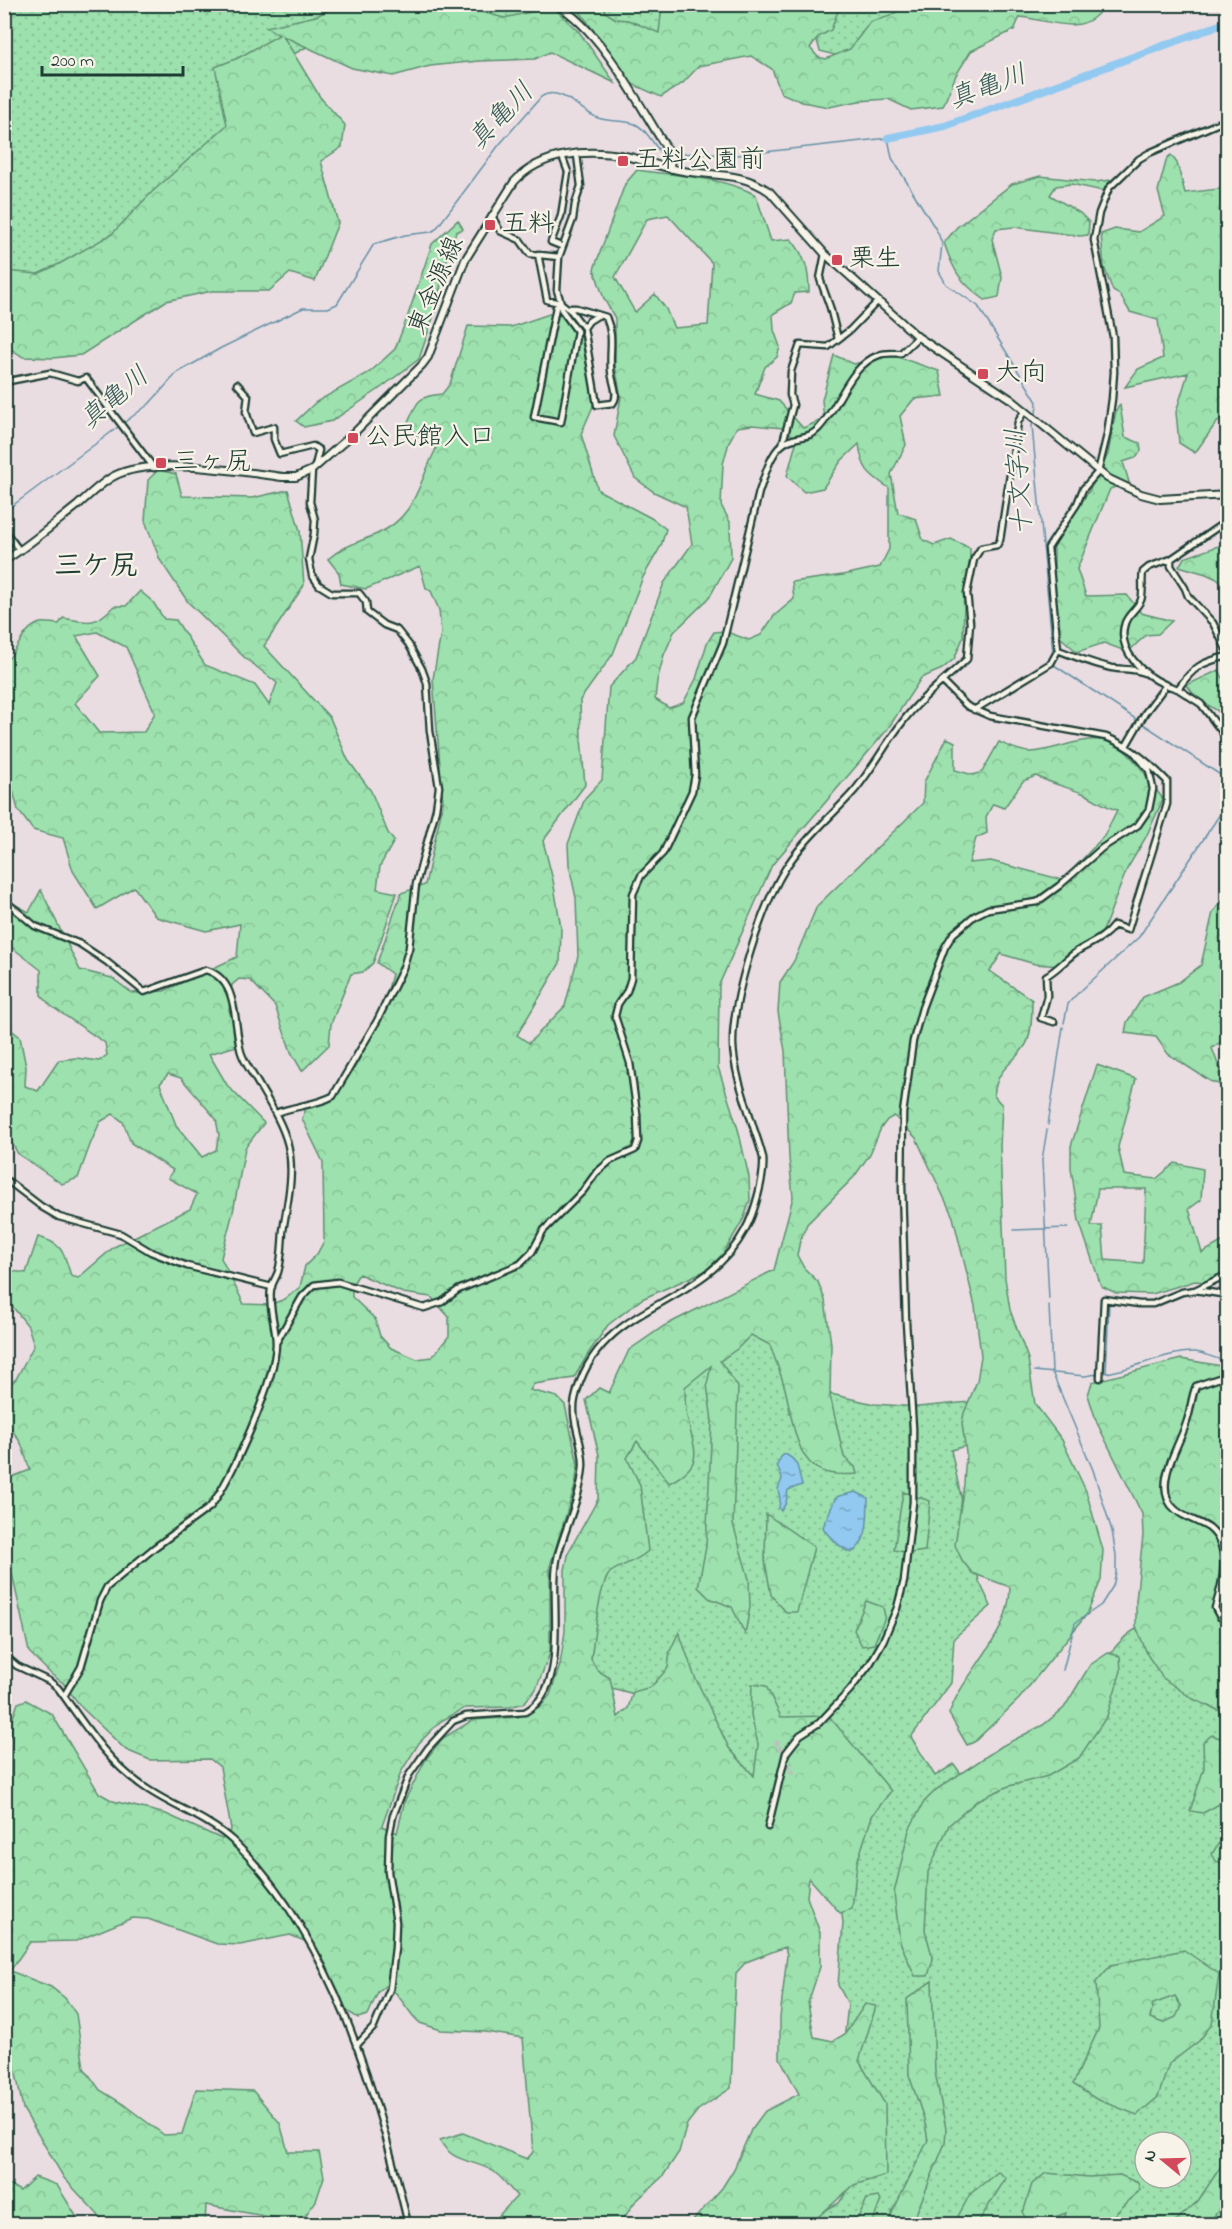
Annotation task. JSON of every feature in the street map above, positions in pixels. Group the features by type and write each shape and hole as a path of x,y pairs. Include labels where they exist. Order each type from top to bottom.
{"highway":[{"path":"4,1673 4,1735"}],"main road":[{"path":"556,4 584,26 621,76 671,155 670,169"},
{"name":"東金源線","path":"4,561 20,551 114,476 137,469 183,466 296,477 313,468 354,433 428,357 465,260 514,182 523,172 538,162 577,155 615,155 670,169 727,174 761,186 770,192 825,254 918,338 993,386 1098,472 1114,482 1154,498 1171,500 1227,495"}],"street":[{"path":"974,710 1051,663 1058,650 1048,548 1077,504 1083,489 1098,472 1107,435 1114,372 1111,323 1094,240 1104,197 1116,180 1149,153 1227,119"},
{"path":"561,303 556,307 534,417 561,422 577,331 561,309 561,303 557,290 561,246 573,219 581,186 577,155"},
{"path":"561,246 551,242 561,216 568,172 562,156"},
{"path":"492,215 500,231 519,240 530,254 559,257"},
{"path":"538,254 547,300 561,303 584,328 597,405 613,403 616,397 610,370 611,330 606,317 576,308 567,308"},
{"path":"825,254 820,279 838,339"},
{"path":"782,445 793,405 790,395 791,371 800,345 828,347 850,330 877,302"},
{"path":"584,328 597,316"},
{"path":"276,1343 302,1298 314,1285 338,1282 424,1308 436,1305 458,1290 520,1263 532,1252 543,1232 583,1191 596,1173 610,1161 631,1153 637,1146 639,1135 630,1063 615,1016 618,1004 627,991 631,978 633,894 641,876 663,853 692,791 695,776 692,717 723,643 759,492 773,456 788,441 815,432 832,412 853,376 875,356 882,353 902,352 918,338"},
{"path":"4,382 50,373 78,381 86,378 154,468"},
{"path":"237,384 248,396 246,412 253,433 274,427 274,440 280,454 314,446 319,450 313,468 310,502 315,520 309,558 312,575 319,585 332,593 358,593 366,602 367,612 384,625 397,630 409,645 427,683 430,730 439,787 436,809 416,884 409,948 389,998 333,1096 326,1100 291,1107 276,1113"},
{"path":"357,2046 374,2027 390,1989 396,1948 396,1922 387,1872 388,1836 409,1775 428,1748 453,1721 466,1716 525,1712 533,1708 544,1694 550,1677 557,1637 557,1561 582,1476 583,1462 574,1418 574,1403 588,1367 604,1341 635,1316 689,1288 717,1267 747,1227 762,1176 763,1160 735,1062 734,1028 749,956 778,882 789,863 854,791 902,723 943,682 947,675 965,662 968,656 970,624 967,598 974,558 981,548 997,545 1000,540 1018,422 1024,410"},
{"path":"1149,675 1135,662 1125,646 1123,634 1131,612 1141,599 1142,576 1145,569 1171,559 1227,520"},
{"path":"4,530 20,551"},
{"path":"1171,559 1171,566 1188,596 1213,623 1227,655 1202,663 1188,674 1178,689"},
{"path":"1058,650 1095,664 1119,669 1135,669 1178,689 1207,710 1227,740"},
{"path":"943,682 974,710 990,716 1106,737 1144,757 1167,781 1167,804 1128,930 1114,925 1108,933 1077,951 1057,970 1046,976 1047,996 1041,1018 1054,1022"},
{"path":"1126,746 1145,713 1166,685"},
{"path":"768,1827 786,1753 800,1735 819,1723 843,1698 870,1664 887,1633 904,1581 913,1502 913,1428 906,1322 902,1187 903,1113 909,1059 922,1008 945,947 953,934 974,916 987,909 1037,902 1102,848 1138,825 1149,810 1153,789 1149,770 1134,752"},
{"path":"4,900 35,926 80,944 144,992 206,970 214,972 224,982 229,992 242,1058 276,1113 289,1148 291,1179 278,1271 272,1287 276,1343 269,1376 249,1432 217,1498 210,1507 154,1548 107,1587 100,1601 81,1667 64,1696"},
{"path":"4,1178 59,1217 121,1234 151,1252 187,1266 272,1287"},
{"path":"1195,1290 1227,1274"},
{"path":"1100,1377 1104,1299 1153,1304 1182,1292 1195,1290 1227,1295"},
{"path":"1227,1375 1196,1386 1188,1419 1166,1478 1168,1500 1179,1513 1209,1527 1216,1533 1223,1545 1227,1570 1215,1608 1220,1617 1227,1620"},
{"path":"4,1655 16,1666 49,1681 64,1696 101,1748 127,1775 163,1799 202,1819 230,1839 274,1886 310,1941 357,2046 392,2160 408,2224"},
{"path":"4,1937 8,1929"}],"green space":[{"path":"343,4 456,5 504,18 553,7 580,33 615,83 550,52 535,59 430,66 393,76 352,68 283,36 320,97 345,125 342,147 321,161 338,223 315,281 290,273 269,291 212,291 166,301 81,355 53,358 23,357 5,345 5,271 38,274 112,234 152,192 227,125 215,67 238,58 279,35 266,27 316,16"},
{"path":"5,5 676,5 667,39 570,19 356,20 261,72 267,106 44,291 5,286"},
{"path":"570,5 604,5 605,12 616,19 628,20 659,33 662,5 826,5 839,8 831,30 818,37 810,48 818,57 826,59 850,49 870,22 890,16 907,5 1104,5 1087,22 1077,25 1020,17 1014,30 971,51 956,75 943,106 911,110 888,99 859,101 829,107 802,102 781,93 772,69 751,56 699,66 683,83 661,97 630,83 579,10"},
{"path":"801,5 932,5 856,61 820,51 808,10"},
{"path":"1171,155 1177,163 1185,193 1227,188 1227,412 1195,453 1179,443 1176,412 1188,373 1125,387 1138,369 1163,358 1158,320 1130,312 1120,295 1113,291 1104,267 1101,234 1115,229 1139,232 1165,216 1158,191 1167,158"},
{"path":"637,170 728,184 756,195 771,241 791,239 796,245 805,263 809,292 795,293 791,303 773,314 774,330 780,347 777,357 765,367 755,394 779,401 803,428 824,419 822,400 834,355 854,364 892,355 939,371 944,396 914,399 900,416 906,445 891,474 898,513 916,519 923,540 934,545 951,539 970,548 970,572 964,604 963,638 954,659 942,669 921,678 887,730 772,865 719,985 718,1067 738,1129 749,1177 750,1200 744,1218 723,1254 705,1271 642,1299 608,1325 574,1378 534,1384 530,1390 557,1397 565,1405 578,1464 575,1486 550,1566 550,1653 536,1689 524,1703 510,1707 465,1708 441,1721 419,1743 401,1772 382,1826 397,1833 405,1800 426,1759 443,1738 473,1720 518,1717 541,1706 550,1695 560,1665 565,1631 565,1570 569,1551 598,1499 599,1455 586,1400 599,1388 609,1393 629,1350 664,1326 774,1270 793,1197 789,1158 785,1051 778,1012 780,982 794,961 817,906 923,803 924,782 947,738 955,742 955,770 973,775 982,772 999,742 1030,752 1083,741 1108,742 1120,747 1132,758 1163,799 1146,837 1127,869 1101,936 1059,966 1035,964 1001,954 990,971 1032,1000 1031,1024 1027,1042 1001,1073 994,1096 1002,1105 1000,1146 1005,1278 1010,1310 1028,1359 1035,1404 1062,1440 1086,1491 1103,1550 1101,1580 1087,1614 1019,1699 974,1742 967,1745 949,1714 956,1698 1003,1622 1010,1587 972,1573 962,1560 955,1545 966,1453 962,1423 977,1381 981,1356 975,1306 953,1217 916,1138 894,1116 887,1120 881,1128 870,1154 854,1177 807,1224 797,1255 804,1268 818,1282 825,1300 831,1344 830,1396 844,1457 855,1467 857,1474 825,1472 816,1468 809,1461 798,1442 784,1385 770,1345 751,1335 720,1361 738,1387 733,1524 749,1579 750,1607 745,1634 732,1607 709,1598 698,1587 706,1547 712,1421 707,1384 711,1366 685,1387 686,1410 695,1452 690,1468 669,1483 637,1441 627,1458 640,1485 648,1551 611,1572 607,1577 600,1599 591,1659 597,1670 610,1678 618,1717 628,1708 633,1692 651,1687 668,1668 670,1651 679,1632 694,1675 729,1748 754,1776 758,1744 751,1715 752,1684 766,1686 781,1717 829,1716 891,1791 872,1816 857,1863 852,1909 840,1913 809,1878 807,1897 820,1933 820,1967 808,2003 814,2037 833,2041 845,2034 865,2004 876,2006 859,2061 885,2104 886,2175 854,2185 810,2224 690,2224 722,2188 734,2169 751,2130 765,2111 799,2094 780,2058 780,2018 787,1955 785,1947 746,1962 736,1973 731,2088 698,2110 687,2124 679,2152 663,2176 634,2203 620,2224 491,2224 517,2196 493,2171 456,2157 444,2147 440,2140 463,2133 527,2159 533,2152 523,2038 485,2032 441,2030 420,2023 396,1993 385,1986 378,1992 368,2015 358,2018 347,2011 334,1993 322,1956 307,1942 290,1935 240,1945 217,1944 148,1919 132,1918 76,1941 30,1942 10,1971 51,1987 65,1998 76,2014 84,2068 100,2090 164,2135 182,2134 196,2089 253,2091 280,2123 288,2152 319,2152 324,2177 316,2201 300,2223 206,2205 205,2224 113,2224 102,2219 64,2178 23,2109 5,2017 4,1836 10,1800 12,1720 18,1703 26,1700 52,1714 99,1793 113,1801 166,1814 222,1839 231,1829 220,1767 210,1759 150,1760 126,1750 82,1708 63,1683 29,1652 5,1541 4,1487 9,1478 30,1470 21,1443 5,1420 4,1390 16,1379 34,1345 28,1326 5,1300 5,1270 26,1273 38,1237 58,1246 64,1255 71,1276 78,1278 114,1247 190,1209 197,1194 168,1178 173,1170 131,1143 123,1122 113,1114 100,1122 78,1178 62,1184 18,1154 5,1129 4,1024 20,1037 26,1067 25,1086 38,1091 59,1060 76,1058 99,1061 107,1055 105,1043 51,1006 41,995 41,970 5,942 5,899 29,912 41,890 80,970 112,978 132,993 164,991 237,957 240,924 206,931 156,917 134,887 97,909 73,871 63,838 33,830 18,810 5,759 5,662 28,630 34,626 40,623 59,624 63,618 86,622 96,620 114,606 126,606 140,591 153,602 164,619 176,620 205,665 255,685 269,705 277,683 244,657 188,602 160,560 145,521 148,480 158,470 176,474 182,496 252,498 288,490 300,531 304,585 264,646 330,718 348,760 371,791 388,833 394,841 380,866 377,889 397,893 373,963 363,972 351,974 331,1024 329,1045 302,1071 291,1052 275,1006 250,980 239,979 232,985 229,1010 240,1045 209,1054 227,1085 264,1123 245,1148 233,1212 221,1258 244,1304 269,1305 285,1299 300,1287 305,1266 317,1254 324,1241 323,1162 302,1119 307,1105 330,1096 342,1085 352,1072 369,1039 392,974 377,963 401,893 425,885 443,803 433,679 441,633 439,610 431,591 426,588 420,566 366,589 341,584 339,573 328,559 345,547 390,527 409,508 436,449 416,435 408,423 419,401 428,396 442,394 450,384 468,326 511,327 558,311 579,325 594,404 581,434 598,490 651,518 666,529 661,546 643,577 613,654 580,700 585,785 543,841 553,880 561,928 560,963 517,1035 529,1043 565,1006 578,956 576,898 569,865 568,844 585,798 602,780 609,687 636,657 664,583 692,544 686,507 654,492 635,478 614,436 621,397 615,366 615,318 604,299 594,269 625,184","holes":["668,215 712,263 708,325 674,328 666,309 655,294 635,312 615,277 647,219","752,425 783,428 797,439 787,476 804,492 823,488 841,461 859,444 867,470 889,488 889,549 880,567 792,582 794,599 774,616 761,635 749,640 724,631 714,632 707,643 696,679 683,703 669,708 655,699 664,655 674,632 709,598 731,558 730,522 721,505 723,464 729,442 737,427","97,632 126,647 155,713 144,732 99,733 75,703 100,676 76,636","1036,776 1082,793 1117,810 1104,836 1063,880 991,861 969,863 976,838 987,833 986,817 993,804 1004,808 1023,781","168,1074 181,1078 216,1119 219,1135 216,1150 202,1157 176,1125 160,1084","359,1274 403,1293 431,1297 449,1317 449,1336 432,1357 417,1359 391,1348 380,1336 375,1319 352,1297 352,1285"]},
{"path":"1040,176 1095,182 1111,180 1103,191 1071,184 1056,186 1050,195 1080,213 1089,222 1088,235 1080,236 1014,227 996,229 992,239 1002,277 999,297 985,300 969,288 959,276 944,243 957,227 1012,184"},
{"path":"458,220 463,229 456,232 443,271 438,303 419,359 332,421 304,427 296,421 316,402 370,372 395,349 432,244"},
{"path":"1120,405 1125,437 1140,443 1141,451 1135,458 1123,462 1129,482 1110,489 1077,569 1086,596 1127,595 1141,613 1172,621 1158,634 1146,635 1128,652 1104,643 1077,652 1059,636 1054,582 1054,546 1092,486 1108,454 1116,410"},
{"path":"1227,543 1227,589 1217,579 1179,566 1184,558"},
{"path":"1219,670 1227,687 1227,731 1218,711 1196,698 1187,685"},
{"path":"1227,896 1227,1012 1223,1020 1222,1041 1212,1048 1219,1067 1227,1074 1226,1087 1210,1081 1168,1054 1156,1037 1125,1033 1127,1022 1143,997 1179,982 1201,965 1213,912"},
{"path":"1097,1065 1136,1079 1118,1147 1124,1175 1156,1179 1175,1163 1203,1169 1201,1200 1189,1209 1202,1253 1227,1239 1227,1284 1195,1281 1152,1294 1116,1293 1101,1286 1079,1221 1071,1168 1071,1146","holes":["1098,1189 1146,1189 1143,1263 1105,1260 1102,1226 1091,1226"]},
{"path":"774,1311 796,1386 874,1404 918,1407 980,1401 988,1440 951,1450 979,1581 991,1606 954,1638 951,1683 911,1737 935,1776 954,1764 971,1788 1051,1763 1099,1670 1123,1638 1136,1629 1155,1655 1228,1710 1227,2224 806,2224 807,2220 839,2203 860,2173 843,2050 848,2004 838,1985 843,1923 840,1898 765,1790 645,1697 597,1684 586,1674 594,1608 612,1565 623,1448 647,1436 675,1388"},
{"path":"1181,1359 1227,1367 1227,1714 1193,1699 1163,1678 1148,1656 1136,1626 1136,1601 1143,1535 1142,1514 1097,1423 1088,1395 1092,1382"},
{"path":"903,1492 930,1501 925,1551 910,1553 894,1550"},
{"path":"766,1514 814,1547 797,1612 786,1612 771,1595 765,1561"},
{"path":"866,1601 883,1607 885,1617 874,1644 862,1646 854,1630"},
{"path":"1108,1653 1120,1656 1121,1671 1107,1716 1079,1758 1048,1776 1009,1786 978,1800 949,1825 928,1872 925,1930 933,1959 928,1976 915,1976 900,1942 894,1893 909,1830 924,1802 937,1789 1002,1746 1043,1725 1064,1708 1090,1665"},
{"path":"1212,1735 1227,1741 1227,1800 1203,1813 1190,1811 1204,1768 1203,1742"},
{"path":"1227,1840 1227,1865 1216,1861 1212,1854 1218,1844"},
{"path":"1184,1950 1219,1974 1212,2024 1199,2041 1169,2064 1158,2097 1137,2115 1096,2099 1073,2084 1099,2028 1096,1982 1111,1965","holes":["1175,1996 1181,2006 1176,2017 1163,2023 1150,2018 1153,2004"]},
{"path":"932,1981 935,2072 946,2129 945,2143 912,2224 889,2224 892,2213 928,2140 924,2119 909,2075 907,1999"},
{"path":"1227,2157 1227,2200 1208,2224 1172,2224 1198,2201"},
{"path":"998,2172 1006,2178 977,2224 954,2224 970,2194"},
{"path":"1046,2173 1089,2177 1120,2175 1133,2181 1133,2190 1140,2190 1108,2224 1063,2224 1066,2213 1036,2224 1027,2222 1023,2213 1032,2184"},
{"path":"35,2177 57,2185 81,2224 5,2224 5,2182 20,2191"},
{"path":"878,2197 881,2200 872,2224 855,2224 867,2199"}],"water":[{"path":"785,1454 794,1460 798,1467 802,1485 788,1490 786,1503 781,1511 778,1489 782,1479 777,1465"},
{"path":"856,1492 868,1498 867,1520 862,1542 851,1553 827,1534 823,1527 835,1499"}],"waterway":[{"name":"真亀川","path":"888,138 945,126 1228,22"},
{"name":"真亀川","path":"4,512 149,404 177,373 221,348 303,308 328,308 337,304 374,244 436,229 499,145 541,97 548,94 563,96 598,118 635,124 646,133 660,152 667,153"},
{"name":"十文字川","path":"672,153 738,155 888,138 892,158 938,233 942,244 939,271 946,284 978,306 1037,402 1036,415"},
{"name":"十文字川","path":"1033,422 1053,653"},
{"name":"十文字川","path":"1054,661 1054,665 1228,780"},
{"path":"1064,1023 1068,1004 1074,997 1139,937 1228,802"},
{"path":"1048,1125 1063,1027"},
{"path":"1047,1130 1042,1160 1049,1299"},
{"path":"1014,1230 1068,1228"},
{"path":"1109,1302 1106,1373 1185,1352 1195,1352 1228,1361"},
{"path":"1049,1305 1052,1372 1093,1470 1112,1531 1116,1555 1113,1586 1101,1605 1075,1623 1063,1670"},
{"path":"1034,1371 1085,1376 1097,1374"}],"tunnel":[{"path":"776,1741 793,1774"}],"place":[{"name":"五料公園前","path":"623,161"},
{"name":"五料","path":"490,225"},
{"name":"栗生","path":"837,260"},
{"name":"大向","path":"983,374"},
{"name":"公民館入口","path":"353,438"},
{"name":"三ヶ尻","path":"161,463"}],"district":[{"name":"三ケ尻","path":"96,567"}]}
